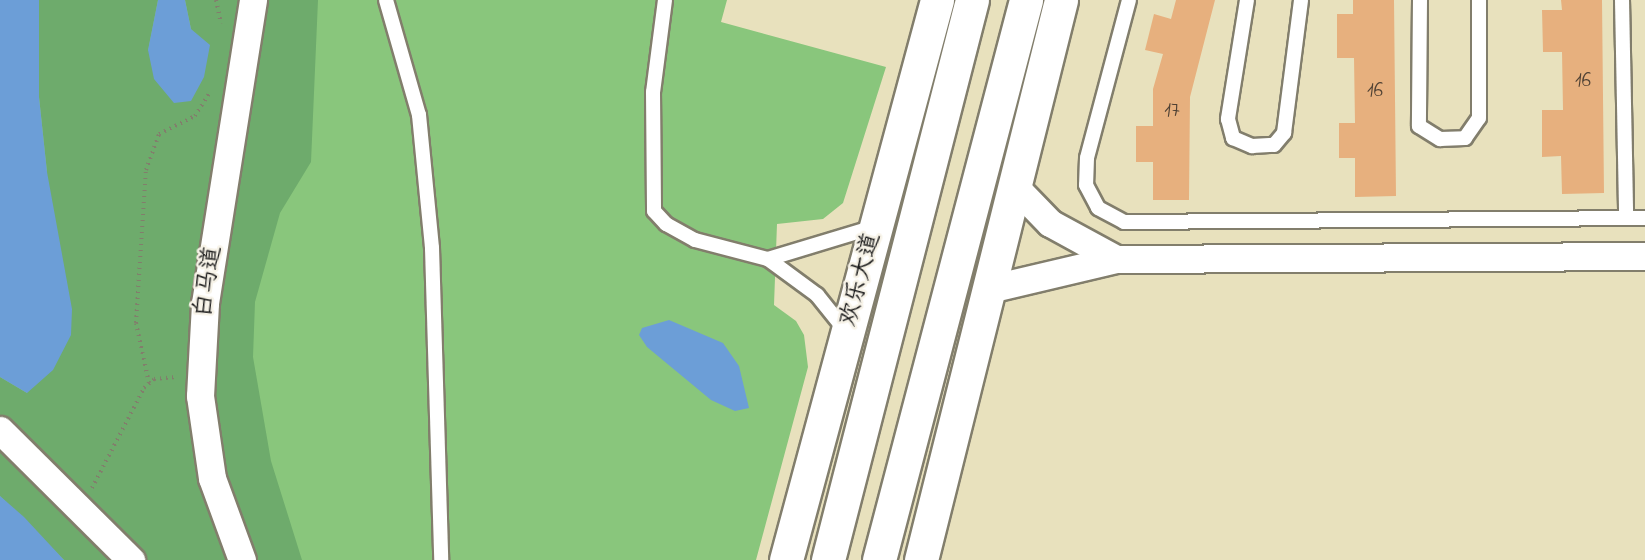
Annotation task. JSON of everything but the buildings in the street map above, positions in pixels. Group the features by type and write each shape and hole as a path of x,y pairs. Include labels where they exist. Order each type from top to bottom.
{"main road":[{"name":"欢乐大道","path":"786,560 937,0"},
{"name":"欢乐大道","path":"828,560 972,0"},
{"path":"879,560 1026,0"},
{"path":"921,560 993,288 1061,0"}],"street":[{"name":"白马道","path":"242,560 212,478 201,378 205,303 253,0"},
{"path":"1017,189 1050,224 1116,259"},
{"path":"993,288 1116,259 1645,256"},
{"path":"0,430 131,560"}],"lane":[{"path":"386,0 419,115 432,248 441,560"},
{"path":"665,0 653,92 654,211 666,224 695,240 768,259 823,301 847,333"},
{"path":"1129,0 1087,158 1086,185 1098,208 1124,222 1626,215 1645,218"},
{"path":"1248,0 1228,119 1233,138 1252,146 1274,145 1284,133 1301,0"},
{"path":"1420,0 1419,126 1440,139 1465,138 1479,118 1479,0"},
{"path":"1622,0 1626,215"},
{"path":"768,259 874,227"}],"path":[{"path":"216,0 222,33"},
{"path":"149,383 136,323 146,170 159,134 195,116 214,81"},
{"path":"81,509 149,383 162,376 201,378"}],"green space":[{"path":"0,0 727,0 721,22 886,67 843,203 823,219 777,224 774,305 796,321 804,335 808,367 756,560 0,560"},
{"path":"39,0 158,0 148,51 191,29 185,0 318,0 311,162 280,213 255,302 253,357 271,461 302,560 64,560 0,496 0,377 27,393 47,172 39,97"}],"water":[{"path":"0,0 39,0 39,97 47,172 72,309 71,335 53,370 27,393 0,377"},
{"path":"158,0 185,0 191,29 210,45 204,77 191,101 174,103 154,79 148,50"},
{"path":"669,320 723,343 739,366 749,408 735,411 711,400 647,347 639,335 642,328"},
{"path":"0,496 24,517 64,560 0,560"}]}
